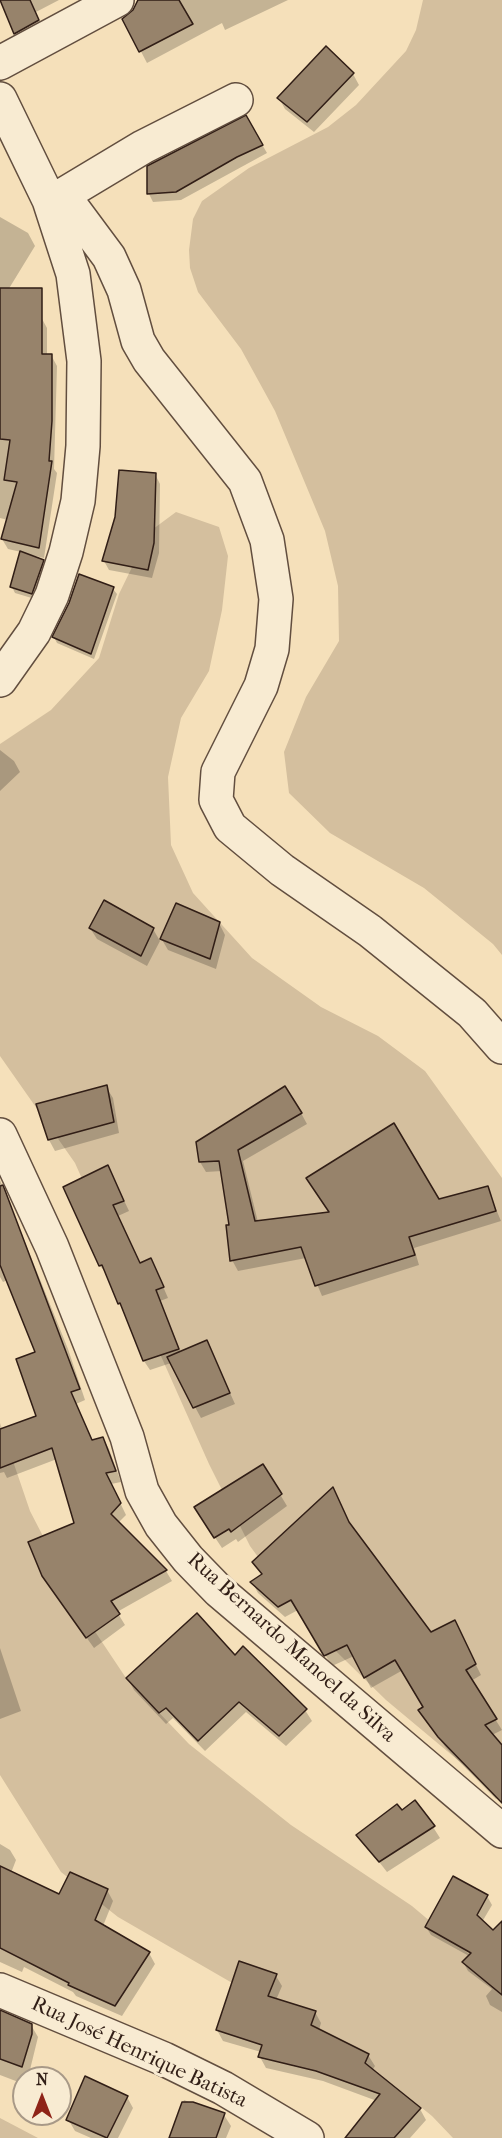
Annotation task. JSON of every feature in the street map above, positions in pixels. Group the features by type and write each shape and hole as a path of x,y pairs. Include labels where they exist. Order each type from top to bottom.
{"street":[{"path":"0,63 117,0"},
{"path":"0,99 56,197 109,257 124,290 138,341 149,360 245,481 267,540 276,599 272,649 261,686 218,772 216,800 225,818 230,827 282,870 370,931 472,1013 502,1047"},
{"path":"56,197 143,147 236,100"},
{"path":"0,680 34,632 52,595 66,552 78,501 83,446 84,360 73,274 56,197"},
{"name":"Rua Bernardo Manoel da Silva","path":"0,1135 52,1246 127,1437 142,1491 161,1525 188,1559 219,1591 502,1831"},
{"name":"Rua José Henrique Batista","path":"0,1990 224,2088 307,2138"}],"shaded area":[{"path":"423,0 502,0 502,955 493,944 424,888 330,833 289,793 284,752 306,697 339,641 338,586 325,531 275,411 241,349 198,292 190,268 189,250 193,219 202,201 249,168 328,127 356,105 406,51 416,30"},
{"path":"176,512 219,527 228,556 222,610 209,671 181,718 168,777 171,845 193,893 252,958 321,1007 378,1036 425,1071 502,1178 502,1797 386,1700 304,1620 250,1546 209,1464 75,1163 0,1056 0,744 51,710 99,658 119,594 149,532"},
{"path":"0,1423 30,1511 82,1612 126,1678 189,1744 291,1825 412,1906 502,1982 502,2138 453,2138 432,2116 376,2071 305,2025 118,1917 61,1872 0,1775"},
{"path":"0,2118 38,2138 0,2138"}],"building":[{"path":"0,0 30,0 39,20 14,34"},
{"path":"138,0 179,0 193,24 139,52 122,19 133,10"},
{"path":"326,46 354,73 307,122 277,98"},
{"path":"246,115 263,145 237,157 176,192 147,194 147,166"},
{"path":"0,288 42,288 42,354 52,354 52,421 49,461 52,461 39,548 1,539 17,482 4,480 10,440 0,439"},
{"path":"119,470 156,473 154,543 148,570 102,561 115,517"},
{"path":"20,551 44,560 32,594 10,587"},
{"path":"79,574 114,587 91,654 52,637 69,603"},
{"path":"104,900 154,928 141,956 89,928"},
{"path":"176,903 220,922 210,959 160,939"},
{"path":"107,1085 114,1122 48,1140 36,1104"},
{"path":"285,1086 302,1113 238,1150 255,1221 329,1212 306,1178 394,1123 439,1199 488,1186 496,1211 409,1237 415,1255 315,1286 301,1247 230,1261 226,1225 229,1225 219,1161 199,1162 196,1142"},
{"path":"108,1165 124,1201 113,1205 140,1263 151,1258 164,1287 156,1290 179,1349 143,1361 120,1303 118,1304 102,1265 99,1266 63,1187"},
{"path":"3,1185 80,1389 71,1392 92,1440 103,1437 116,1471 106,1473 121,1503 111,1514 167,1570 111,1601 120,1614 86,1638 42,1576 28,1542 74,1523 52,1448 0,1468 0,1429 36,1416 16,1359 35,1352 0,1265 0,1186"},
{"path":"207,1340 230,1393 193,1408 167,1357"},
{"path":"263,1464 282,1494 231,1532 229,1529 214,1538 194,1507"},
{"path":"333,1487 349,1522 431,1632 455,1620 476,1664 466,1670 497,1719 485,1725 502,1745 502,1803 438,1737 418,1710 423,1707 395,1660 364,1678 347,1645 324,1656 291,1600 278,1607 250,1582 262,1574 252,1562"},
{"path":"197,1613 235,1655 243,1646 307,1709 279,1736 239,1702 198,1741 166,1708 159,1713 126,1678"},
{"path":"415,1800 435,1826 379,1862 356,1835 397,1804 402,1810"},
{"path":"0,1866 59,1894 70,1872 108,1889 95,1920 150,1952 115,2006 68,1985 69,1983 0,1948"},
{"path":"453,1876 488,1895 477,1915 493,1930 502,1921 502,1995 462,1962 471,1953 425,1927"},
{"path":"239,1961 277,1974 268,1996 316,2011 311,2025 369,2054 365,2063 421,2108 394,2138 345,2138 380,2094 316,2071 258,2057 262,2045 216,2030"},
{"path":"0,2010 32,2024 32,2034 22,2066 0,2059"},
{"path":"85,2076 128,2096 107,2138 72,2123 72,2106"},
{"path":"182,2102 193,2102 225,2113 216,2138 169,2138"}]}
